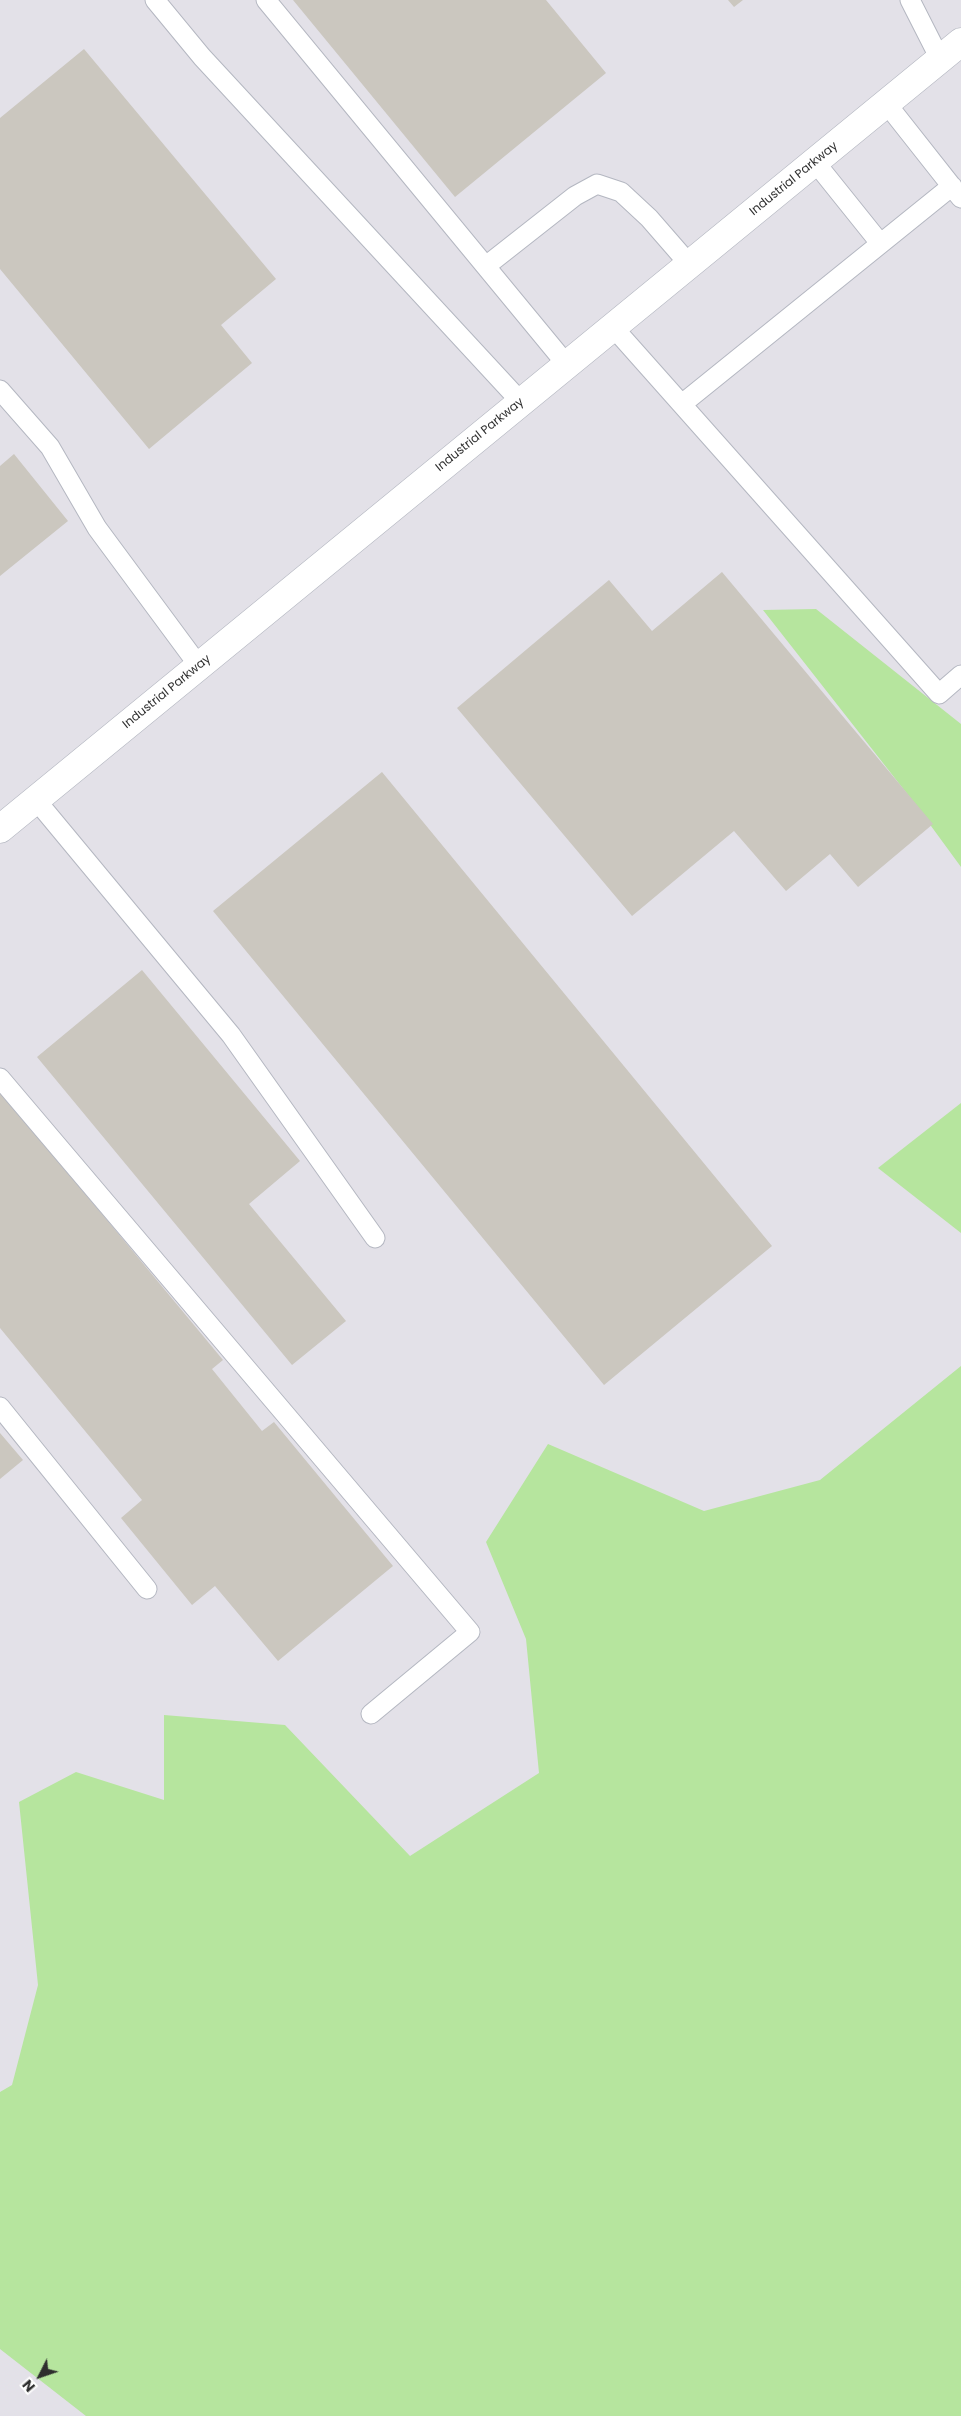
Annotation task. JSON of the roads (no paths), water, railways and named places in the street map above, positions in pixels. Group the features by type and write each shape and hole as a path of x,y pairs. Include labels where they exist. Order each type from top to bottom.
{"street":[{"name":"Industrial Parkway","path":"0,829 961,42"}],"lane":[{"path":"155,0 202,57 521,402"},
{"path":"266,0 567,365"},
{"path":"910,0 940,59"},
{"path":"682,404 880,243 956,192 886,103"},
{"path":"815,162 880,243"},
{"path":"486,266 575,196 597,184 621,192 649,218 689,264"},
{"path":"613,327 939,694 961,675"},
{"path":"0,390 50,447 97,528 199,666"},
{"path":"36,800 232,1034 374,1238"},
{"path":"0,1078 470,1632 371,1714"},
{"path":"0,1407 147,1589"}]}
